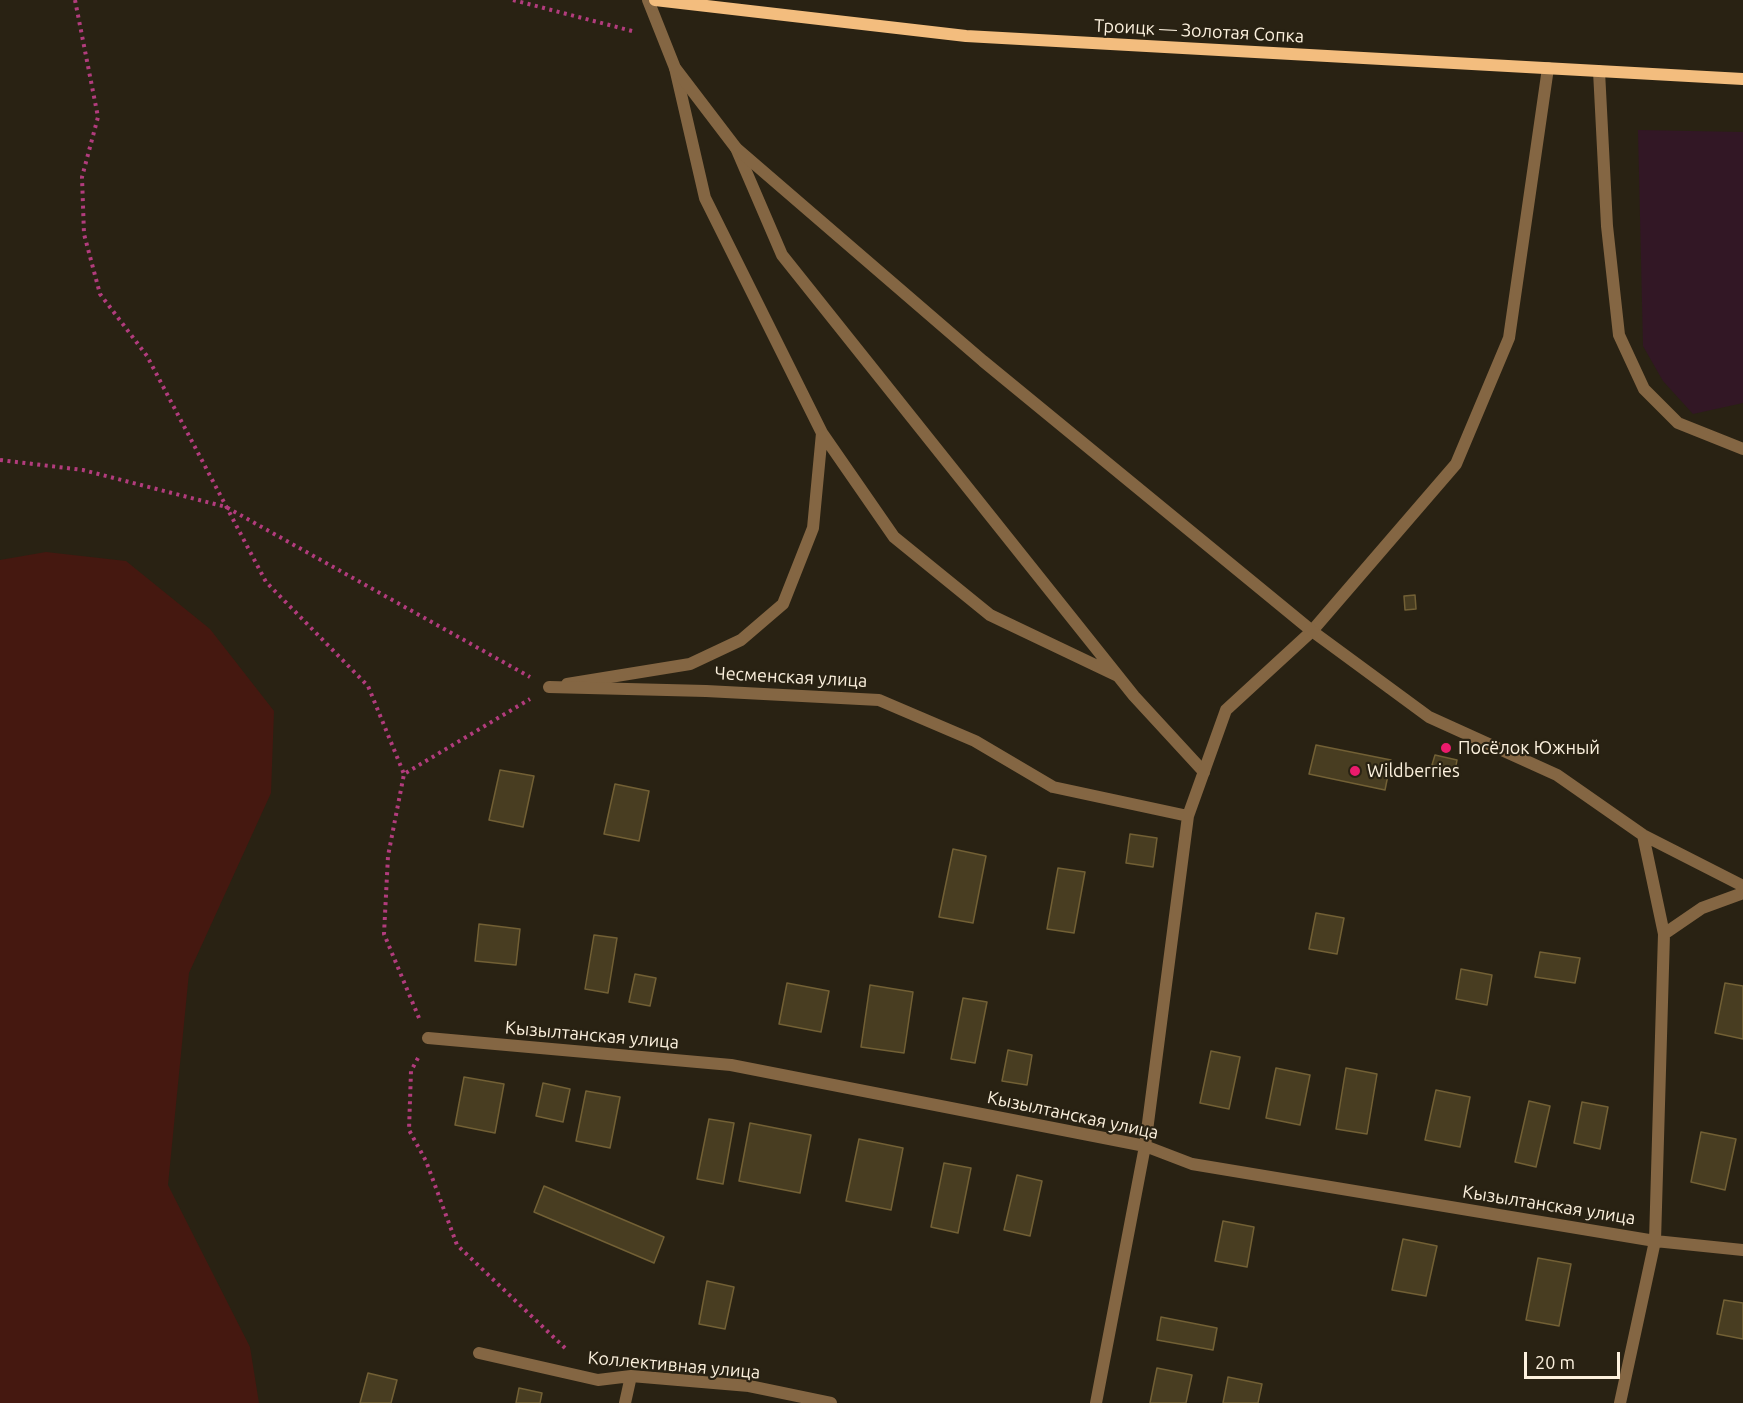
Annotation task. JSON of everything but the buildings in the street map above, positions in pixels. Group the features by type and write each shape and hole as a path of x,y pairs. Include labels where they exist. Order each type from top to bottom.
{"street":[{"path":"648,0 675,68 705,198 822,433 894,537 990,615 1118,676"},
{"name":"Троицк — Золотая Сопка","path":"655,0 966,36 1743,79"},
{"path":"675,68 736,148 983,361 1312,631 1428,717 1557,775 1643,834 1743,886"},
{"path":"1096,1403 1145,1146 1188,816 1227,710 1312,631 1456,464 1509,338 1548,68"},
{"path":"1599,71 1607,226 1619,335 1644,388 1678,423 1743,449"},
{"path":"736,148 782,255 1118,676 1204,772"},
{"path":"549,687 690,664 741,640 783,604 813,528 822,433"},
{"path":"1727,441 1743,438"},
{"name":"Чесменская улица","path":"549,687 706,690 879,700 975,741 1053,787 1188,816"},
{"path":"1620,1403 1655,1241 1664,934 1643,834"},
{"path":"1664,934 1702,908 1743,893"},
{"name":"Кызылтанская улица","path":"428,1038 731,1065 1145,1146 1192,1164 1655,1241 1743,1250"},
{"name":"Коллективная улица","path":"479,1353 598,1380 631,1376 749,1386 831,1403"},
{"path":"626,1403 631,1376"}],"path":[{"path":"75,0 98,117 82,177 84,234 100,294 147,356 266,582 368,687 404,774 388,856 384,934 428,1038 411,1071 409,1130 426,1161 456,1245 598,1380"},
{"path":"513,0 663,39"},
{"path":"0,460 83,470 226,507 549,687 404,774"}],"shaded area":[{"path":"1638,130 1743,132 1743,403 1693,414 1663,381 1643,346"},
{"path":"46,552 126,561 210,629 274,711 271,793 189,973 168,1185 250,1347 259,1403 0,1403 0,560"}],"place":[{"name":"Посёлок Южный","path":"1446,748"},
{"name":"Wildberries","path":"1355,771"}]}
